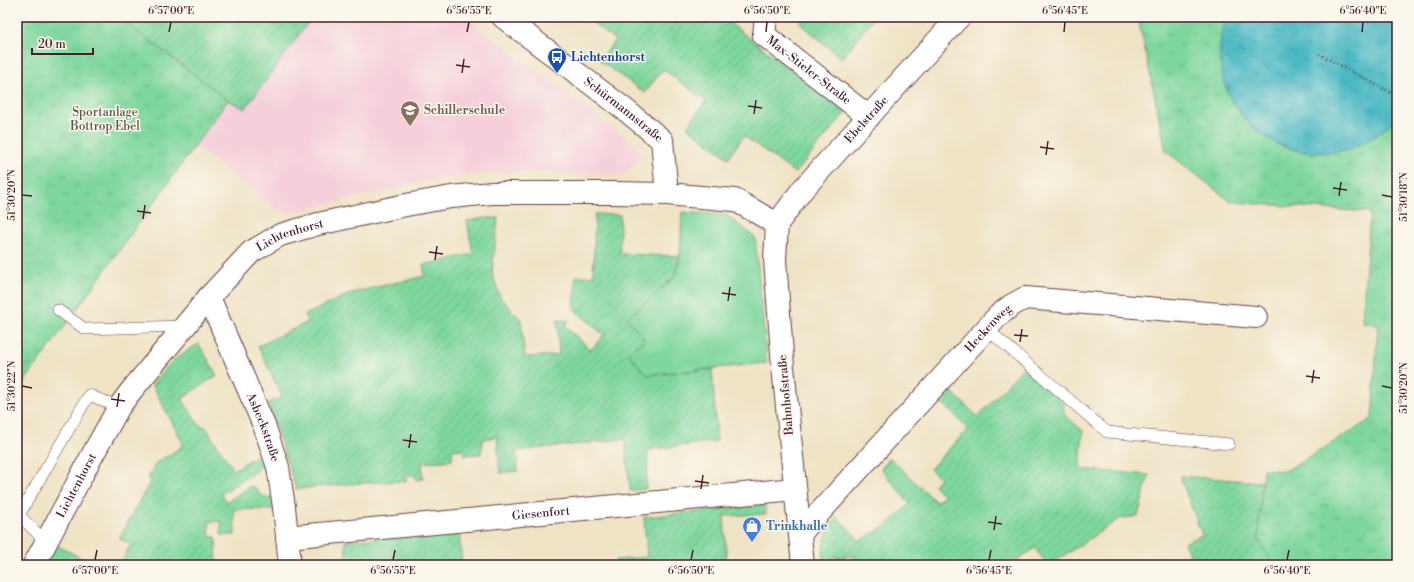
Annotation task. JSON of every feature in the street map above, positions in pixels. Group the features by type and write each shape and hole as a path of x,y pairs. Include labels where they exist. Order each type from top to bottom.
{"street":[{"name":"Schürmannstraße","path":"503,17 623,108 662,140 667,194"},
{"name":"Max-Stieler-Straße","path":"766,17 764,35 869,117"},
{"name":"Ebelstraße","path":"777,224 802,190 959,17"},
{"name":"Lichtenhorst","path":"34,565 119,407 185,326 251,252 280,235 318,224 406,205 492,193 667,194 735,200 777,224"},
{"name":"Bahnhofstraße","path":"777,224 775,260 803,565"},
{"name":"Asbeckstraße","path":"209,298 265,428 275,461 284,507 290,565"},
{"name":"Heckenweg","path":"800,534 999,315 1012,305 1025,298 1256,318"},
{"name":"Giesenfort","path":"287,536 795,489"}],"lane":[{"path":"58,310 85,329 185,326"},
{"path":"987,329 1107,432 1229,444"},
{"path":"46,542 20,515 88,395 119,407"}],"path":[{"path":"1319,54 1397,96"}],"shaded area":[{"name":"Schillerschule","path":"312,17 464,17 637,146 637,159 633,166 623,174 530,172 476,174 432,180 288,213 280,211 195,146 228,100 245,109"}],"green space":[{"name":"Sportanlage Bottrop Ebel","path":"17,17 118,17 228,100 17,392"},
{"path":"118,17 312,17 245,109 228,100"},
{"path":"585,17 722,17 846,112 795,173 744,136 728,158 687,127 706,101 663,69 645,93 600,61 615,40"},
{"path":"804,17 874,17 842,59 799,22"},
{"path":"1138,17 1397,17 1397,565 1273,565 1258,540 1263,469 1286,471 1372,419 1378,325 1362,322 1370,212 1231,202 1166,151"},
{"path":"682,212 726,215 755,237 767,363 647,375 628,354 627,318 674,278 680,256"},
{"path":"595,214 620,215 620,254 680,256 674,278 627,318 645,340 628,354 647,375 712,369 717,441 648,450 646,489 630,491 625,439 516,451 518,471 500,473 497,437 483,439 481,454 465,455 464,449 452,450 452,460 422,463 423,479 416,480 415,475 406,475 406,481 296,489 268,403 282,397 258,346 308,322 305,315 351,293 425,276 423,265 473,254 467,221 484,218 498,218 492,273 500,297 521,320 525,357 559,355 557,320 569,321 565,326 591,350 604,335 574,309 576,276 593,276"},
{"path":"199,344 217,375 182,399 201,427 204,426 211,434 210,435 234,470 262,452 266,464 221,494 227,502 250,486 257,489 261,496 273,497 275,510 234,509 235,535 221,535 221,521 209,522 210,537 216,537 217,565 120,565 131,544 119,538 151,480 148,478 156,463 180,448 183,443 152,385 172,362"},
{"path":"1023,368 1063,399 1064,414 1083,431 1080,469 1149,475 1138,516 1119,519 1050,565 1047,565 1035,548 1014,562 1016,565 855,565 854,556 823,559 824,546 828,532 837,517 860,541 887,525 910,504 881,469 890,458 936,502 944,496 934,485 940,478 930,469 968,429 941,402 951,391 978,417"},
{"path":"1180,476 1262,482 1258,539 1273,565 1195,565 1184,543 1202,535"},
{"path":"765,505 766,514 724,516 727,565 616,565 615,560 647,557 644,517"},
{"path":"459,531 462,565 347,565 345,541"},
{"path":"52,543 95,565 41,565"}],"water":[{"path":"1227,17 1397,17 1397,117 1386,128 1366,142 1344,150 1321,153 1298,151 1277,143 1258,132 1243,116 1231,98 1223,76 1220,48"}],"place":[{"name":"Lichtenhorst","path":"557,74"},
{"name":"Schillerschule","path":"410,127"},
{"name":"Trinkhalle","path":"752,543"}]}
